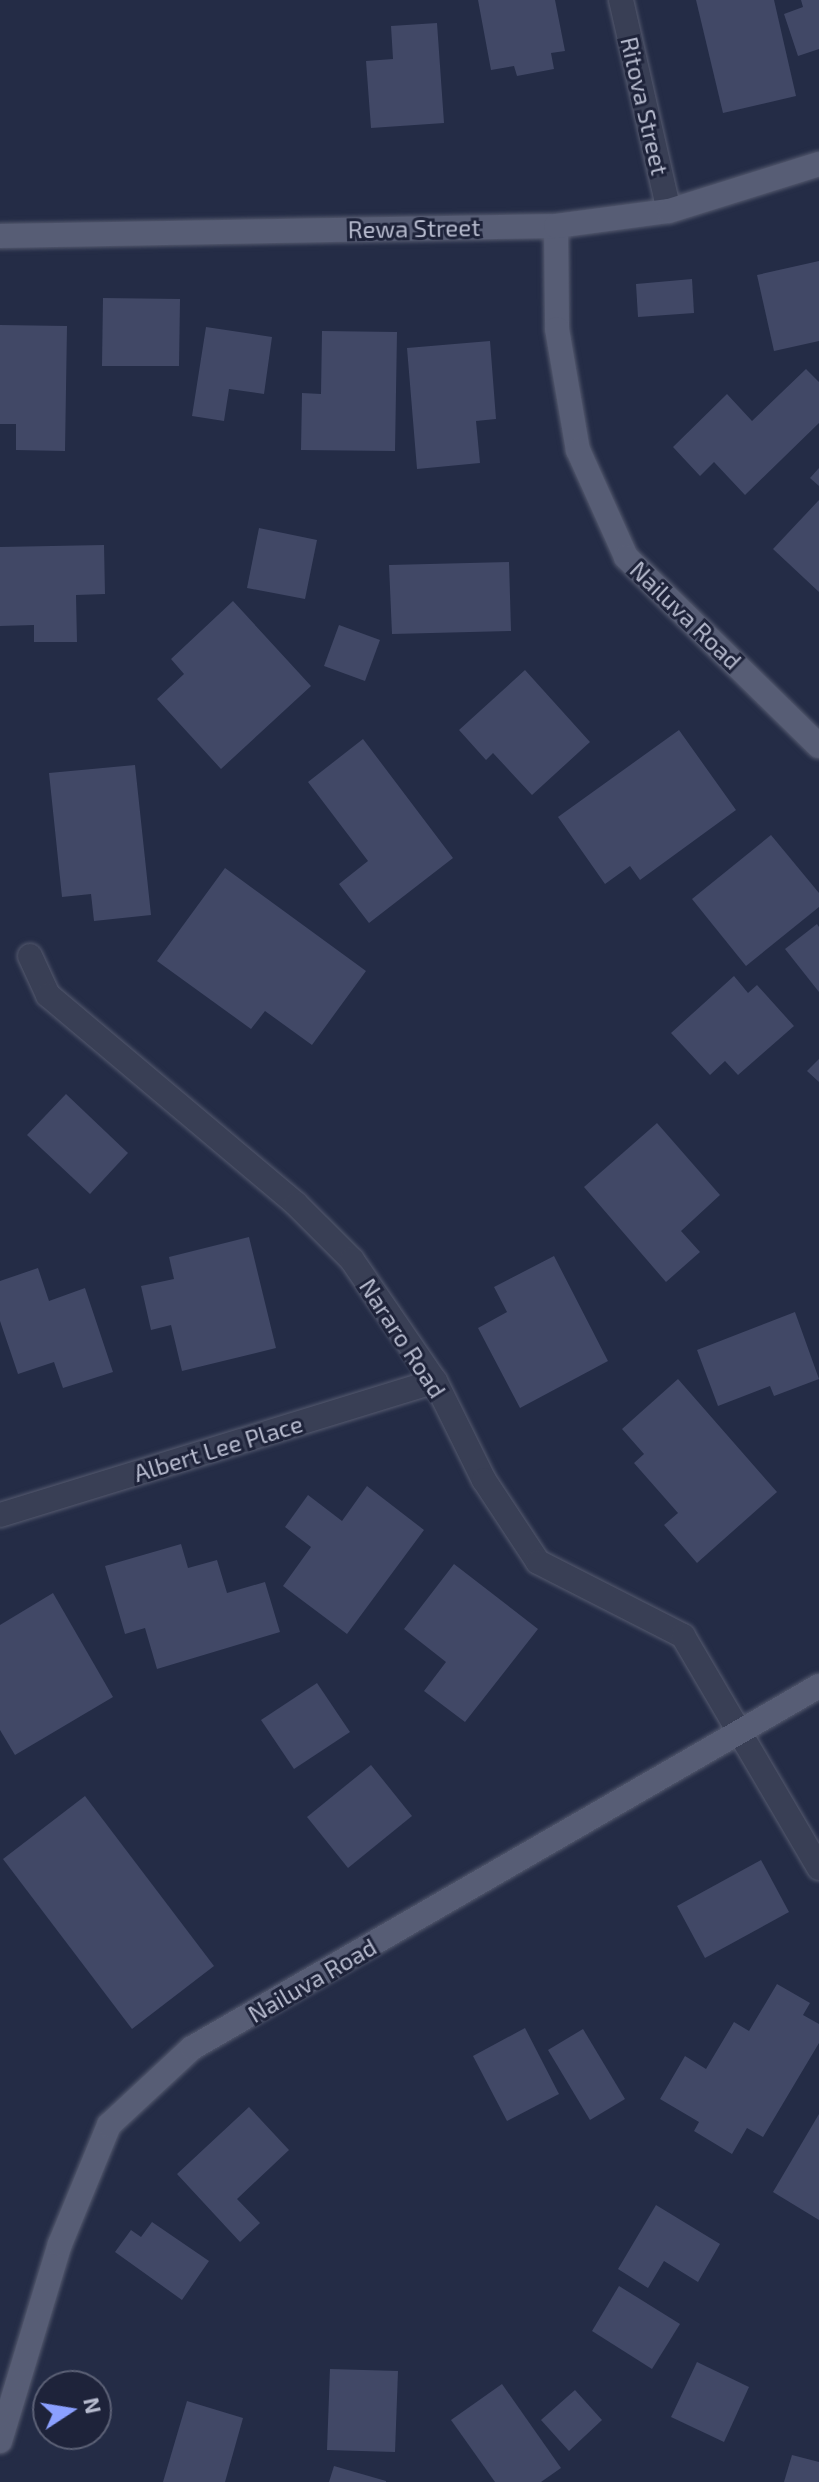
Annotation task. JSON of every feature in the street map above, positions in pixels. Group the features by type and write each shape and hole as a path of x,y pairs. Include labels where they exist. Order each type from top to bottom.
{"main road":[{"name":"Rewa Street","path":"0,236 556,226 669,211 819,164"},
{"name":"Nailuva Road","path":"556,226 557,329 578,450 626,557 819,746"},
{"name":"Nailuva Road","path":"0,2441 60,2244 109,2125 192,2048 739,1737 819,1686"}],"street":[{"name":"Ritova Street","path":"621,0 669,211"},
{"name":"Nararo Road","path":"30,956 48,995 296,1204 352,1260 435,1381 484,1480 538,1562 683,1636 739,1737 819,1868"},
{"name":"Albert Lee Place","path":"0,1515 435,1381"}],"building":[{"path":"478,0 555,0 565,51 551,53 554,69 517,76 514,66 491,70"},
{"path":"696,0 774,0 796,96 723,113"},
{"path":"801,0 819,0 819,49 798,56 784,14 803,7"},
{"path":"437,23 444,123 371,128 366,61 393,59 391,26"},
{"path":"819,261 819,341 774,351 757,275"},
{"path":"692,279 694,313 638,317 636,284"},
{"path":"103,298 180,299 179,366 102,366"},
{"path":"0,325 67,326 65,451 16,450 16,424 0,424"},
{"path":"206,327 272,337 264,394 229,389 224,421 192,416"},
{"path":"322,331 397,332 395,451 301,450 302,393 321,394"},
{"path":"490,341 496,419 476,421 480,463 417,469 407,348"},
{"path":"806,369 819,382 819,423 745,495 714,462 700,476 673,447 727,394 752,421"},
{"path":"819,468 819,486 810,478"},
{"path":"819,500 819,592 773,549"},
{"path":"259,528 317,540 305,599 247,588"},
{"path":"104,545 105,594 76,595 77,642 34,642 34,625 0,626 0,547"},
{"path":"509,562 511,631 392,634 389,565"},
{"path":"233,601 311,686 221,769 157,699 184,674 171,659"},
{"path":"339,625 380,640 365,681 324,666"},
{"path":"525,670 590,742 532,795 493,753 486,760 459,730"},
{"path":"679,730 736,810 640,880 630,866 605,884 558,817"},
{"path":"363,739 453,858 369,923 339,884 368,861 308,782"},
{"path":"135,765 151,915 94,921 91,894 62,897 49,773"},
{"path":"771,835 819,893 819,907 746,966 692,899"},
{"path":"225,868 366,971 312,1045 265,1011 251,1029 157,961"},
{"path":"817,924 819,927 819,992 785,949"},
{"path":"734,976 748,993 757,985 794,1026 738,1075 725,1061 710,1075 671,1033"},
{"path":"819,1059 819,1082 807,1071"},
{"path":"66,1094 128,1153 90,1194 27,1135"},
{"path":"657,1123 720,1195 681,1231 700,1252 666,1282 584,1187"},
{"path":"249,1237 276,1348 182,1371 171,1325 151,1330 141,1286 174,1279 169,1257"},
{"path":"554,1256 608,1361 520,1408 478,1328 507,1312 494,1287"},
{"path":"38,1268 49,1301 85,1288 113,1372 63,1388 54,1362 18,1374 0,1321 0,1281"},
{"path":"795,1312 819,1379 774,1396 770,1386 718,1406 697,1350"},
{"path":"678,1379 777,1492 697,1563 664,1525 678,1513 634,1463 644,1454 622,1429"},
{"path":"367,1486 424,1530 347,1634 283,1586 311,1547 285,1527 308,1495 342,1521"},
{"path":"181,1544 188,1568 217,1560 227,1593 265,1582 280,1632 157,1669 145,1628 125,1634 105,1566"},
{"path":"454,1564 538,1629 465,1722 424,1691 446,1662 404,1629"},
{"path":"53,1593 113,1697 15,1755 0,1730 0,1625"},
{"path":"317,1683 350,1732 294,1769 261,1720"},
{"path":"371,1765 412,1816 348,1868 307,1817"},
{"path":"85,1796 214,1966 132,2029 3,1859"},
{"path":"761,1860 789,1912 705,1958 677,1906"},
{"path":"777,1984 810,2003 803,2015 819,2024 819,2043 763,2137 747,2128 732,2154 694,2131 699,2122 660,2099 685,2056 706,2069 734,2022 749,2031"},
{"path":"525,2028 559,2094 507,2121 473,2056"},
{"path":"583,2029 625,2099 590,2120 548,2050"},
{"path":"249,2107 289,2150 237,2199 260,2223 240,2242 177,2174"},
{"path":"819,2114 819,2220 773,2192"},
{"path":"656,2205 720,2244 698,2282 664,2261 648,2288 618,2269"},
{"path":"152,2222 209,2261 182,2300 115,2252 131,2230 141,2237"},
{"path":"619,2286 680,2324 652,2369 592,2331"},
{"path":"697,2362 749,2387 724,2442 671,2417"},
{"path":"330,2369 398,2371 395,2452 327,2450"},
{"path":"502,2384 561,2468 541,2482 495,2482 451,2420"},
{"path":"575,2390 602,2420 569,2451 541,2420"},
{"path":"187,2401 243,2418 225,2482 163,2482"},
{"path":"792,2455 819,2462 819,2482 784,2482"},
{"path":"334,2466 386,2481 386,2482 329,2482"}]}
